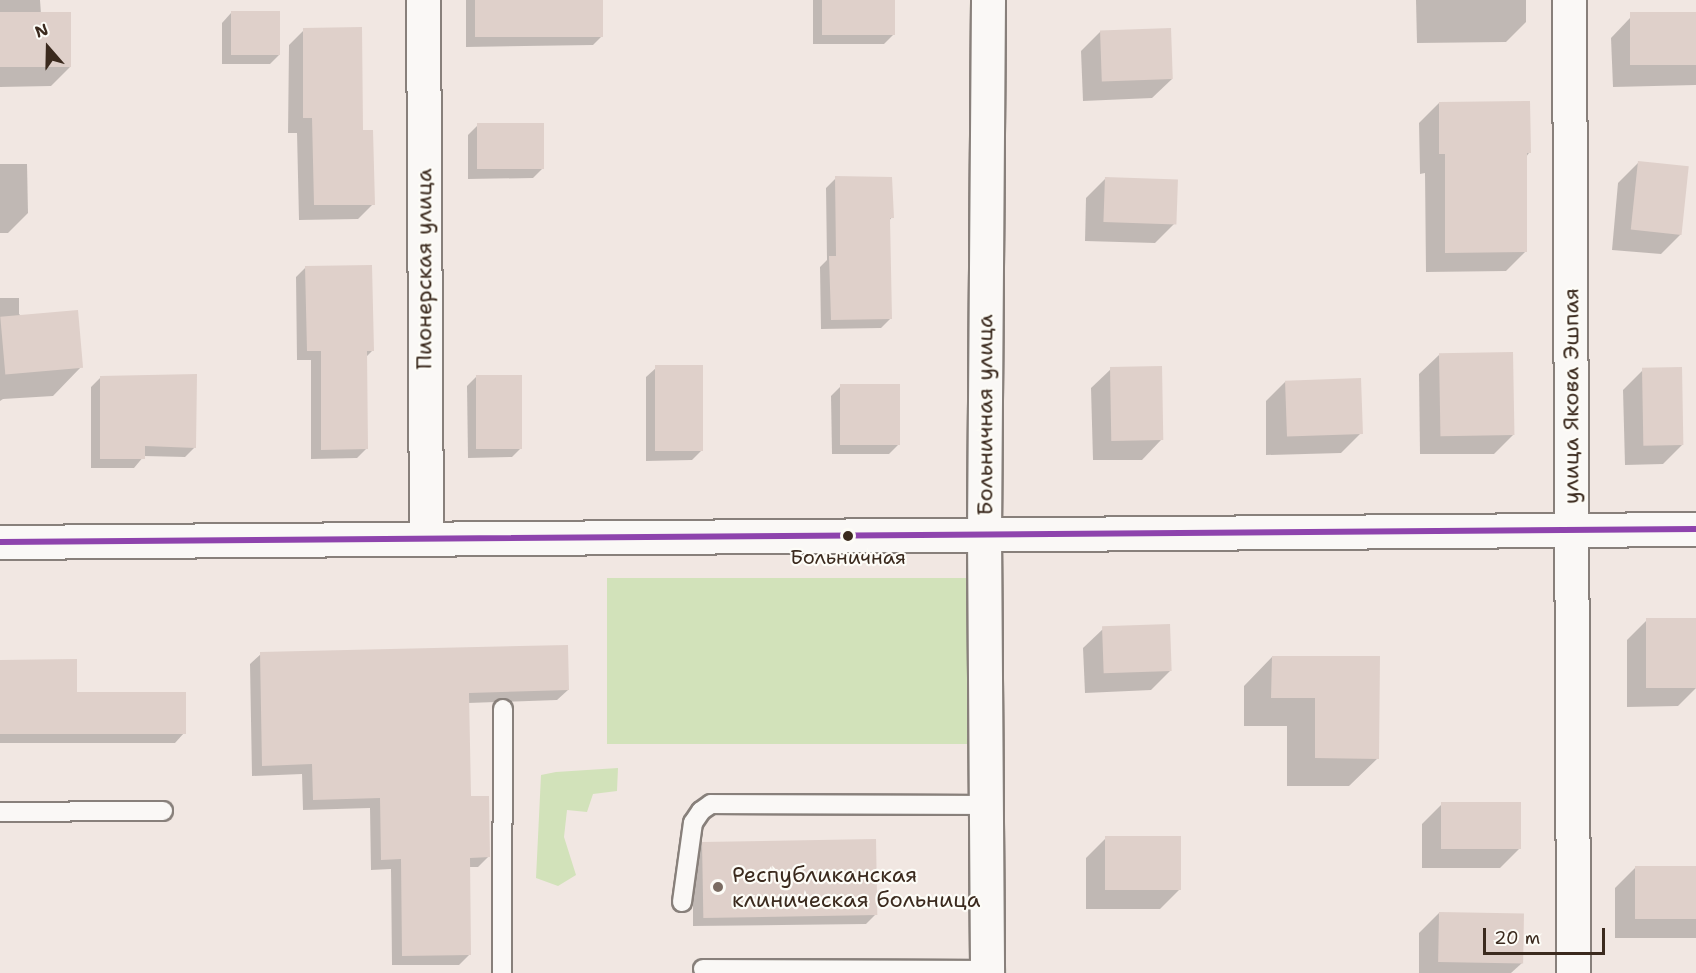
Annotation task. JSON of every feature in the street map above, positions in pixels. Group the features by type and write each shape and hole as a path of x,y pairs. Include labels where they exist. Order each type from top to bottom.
{"street":[{"name":"Пионерская улица","path":"423,0 426,539"},
{"name":"Больничная улица","path":"987,971 984,534 988,0"},
{"name":"улица Якова Эшпая","path":"1569,0 1573,973"},
{"path":"0,542 1696,529"}],"lane":[{"path":"502,973 503,710"},
{"path":"682,902 693,823 701,811 711,804 986,805"},
{"path":"0,812 163,811"},
{"path":"703,969 987,971"}],"green space":[{"path":"607,578 968,578 968,744 607,744"},
{"path":"618,768 617,791 593,794 587,812 567,810 564,837 576,875 558,886 536,878 541,775"}],"building":[{"path":"475,0 603,0 603,37 475,37"},
{"path":"822,0 895,0 895,35 822,35"},
{"path":"231,11 280,11 280,55 231,55"},
{"path":"0,12 71,12 71,67 0,67"},
{"path":"1630,12 1696,12 1696,65 1630,65"},
{"path":"362,27 363,130 373,130 375,205 314,205 312,118 303,118 303,28"},
{"path":"1171,28 1173,79 1102,81 1100,30"},
{"path":"1530,101 1531,153 1527,153 1527,252 1445,253 1445,154 1439,154 1439,102"},
{"path":"477,123 544,123 544,169 477,169"},
{"path":"1638,161 1689,166 1682,235 1631,230"},
{"path":"835,176 892,177 894,218 890,218 892,319 831,320 829,256 836,256"},
{"path":"1105,177 1178,180 1176,225 1103,222"},
{"path":"372,265 374,351 367,351 368,449 321,450 321,351 307,351 305,266"},
{"path":"78,310 83,368 5,375 0,317"},
{"path":"1513,352 1514,435 1440,436 1439,353"},
{"path":"655,365 703,365 703,451 655,451"},
{"path":"1162,366 1163,440 1111,441 1110,367"},
{"path":"1682,367 1683,445 1643,446 1642,368"},
{"path":"197,374 196,448 145,446 145,459 100,459 100,376"},
{"path":"476,375 522,375 522,449 476,449"},
{"path":"1361,378 1363,434 1287,437 1285,381"},
{"path":"840,384 900,384 900,445 840,445"},
{"path":"1646,618 1696,618 1696,688 1646,688"},
{"path":"1170,624 1172,671 1104,673 1102,626"},
{"path":"568,645 569,690 469,693 471,796 489,796 490,857 470,858 471,955 402,956 401,859 381,860 380,798 313,800 312,764 262,766 260,652"},
{"path":"1272,656 1380,656 1379,759 1315,758 1315,698 1271,698"},
{"path":"77,659 77,692 186,692 186,734 0,734 0,660"},
{"path":"1441,802 1521,802 1521,849 1441,849"},
{"path":"1105,836 1181,836 1181,890 1105,890"},
{"path":"876,839 877,915 703,918 702,842"},
{"path":"1635,866 1696,866 1696,919 1635,919"},
{"path":"1439,912 1524,913 1523,963 1438,962"}],"transit line":[{"path":"0,542 1696,529"}],"place":[{"name":"Больничная","path":"848,536"},
{"name":"Республиканская клиническая больница","path":"718,887"}]}
